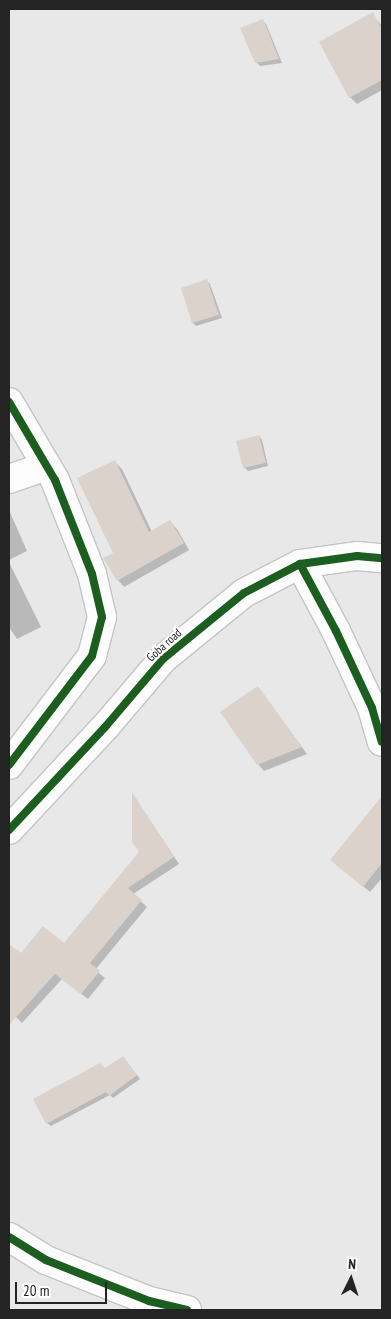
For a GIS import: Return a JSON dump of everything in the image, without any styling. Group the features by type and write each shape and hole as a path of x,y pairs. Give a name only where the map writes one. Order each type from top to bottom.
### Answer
{"street":[{"path":"9,402 55,480 92,574 102,617 92,656 9,765"},
{"path":"9,479 47,466"},
{"name":"Goba road","path":"9,830 106,726 163,659 244,593 300,564 357,556 382,558"},
{"path":"300,564 336,631 372,708 382,742"},
{"path":"9,1237 46,1260 150,1301 187,1310"}],"building":[{"path":"373,12 382,30 382,80 349,98 319,42"},
{"path":"263,19 279,59 255,63 240,28"},
{"path":"207,279 219,315 192,323 181,288"},
{"path":"259,435 266,463 243,468 236,441"},
{"path":"115,460 149,532 170,520 184,543 117,581 103,558 113,553 77,478"},
{"path":"258,686 302,747 257,765 220,712"},
{"path":"132,792 174,857 128,888 142,900 90,963 100,971 81,994 55,974 9,1025 9,944 21,953 43,926 64,943 139,852 132,842"},
{"path":"382,796 382,863 363,887 330,860"},
{"path":"123,1056 137,1075 109,1096 106,1092 46,1124 33,1099 100,1063 105,1068"}],"cycle path":[{"path":"9,402 55,480 92,574 102,617 92,656 9,765"},
{"path":"9,830 106,726 163,659 244,593 300,564 357,556 382,558"},
{"path":"300,564 336,631 372,708 382,742"},
{"path":"9,1237 46,1260 149,1301 187,1310"}]}
